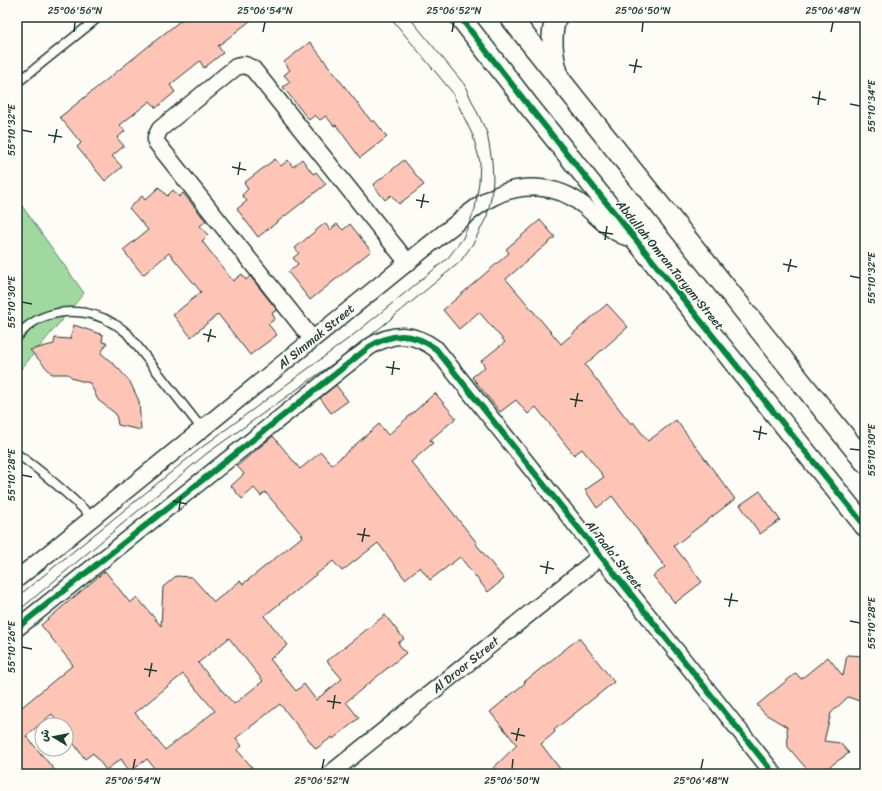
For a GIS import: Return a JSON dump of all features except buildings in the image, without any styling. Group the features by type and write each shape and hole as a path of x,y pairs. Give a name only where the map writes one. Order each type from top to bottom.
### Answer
{"street":[{"name":"Abdullah Omran Taryam Street","path":"460,17 528,105 865,526"},
{"path":"510,17 865,462"},
{"path":"556,17 552,40 554,61 560,81"},
{"path":"312,339 156,142 156,137 160,129 236,67 245,64 253,69 408,262"},
{"name":"Al Simmak Street","path":"17,579 312,339 475,209 491,198 508,191 531,187 553,189 574,197 610,229 621,236 635,239"},
{"name":"Al Taala' Street","path":"17,628 369,348 379,341 390,337 415,337 436,349 774,774"},
{"name":"Al Droor Street","path":"330,774 601,556"}],"lane":[{"path":"17,83 99,17"},
{"path":"17,337 29,325 42,318 57,313 87,313 108,320 127,333 202,429"},
{"path":"17,454 37,467 93,518"}],"green space":[{"path":"17,199 84,293 17,374"}],"tram line":[{"path":"17,597 201,448 352,336 448,258 463,238 475,209 479,182 480,162 473,136 452,92 390,17"},
{"path":"17,612 206,454 358,346 460,262 474,242 487,216 491,198 493,180 492,161 487,133 464,84 409,17"}],"cycle path":[{"path":"460,17 528,105 865,526"},
{"path":"17,628 369,347 386,339 403,336 411,337 428,343 436,349 774,774"}]}
